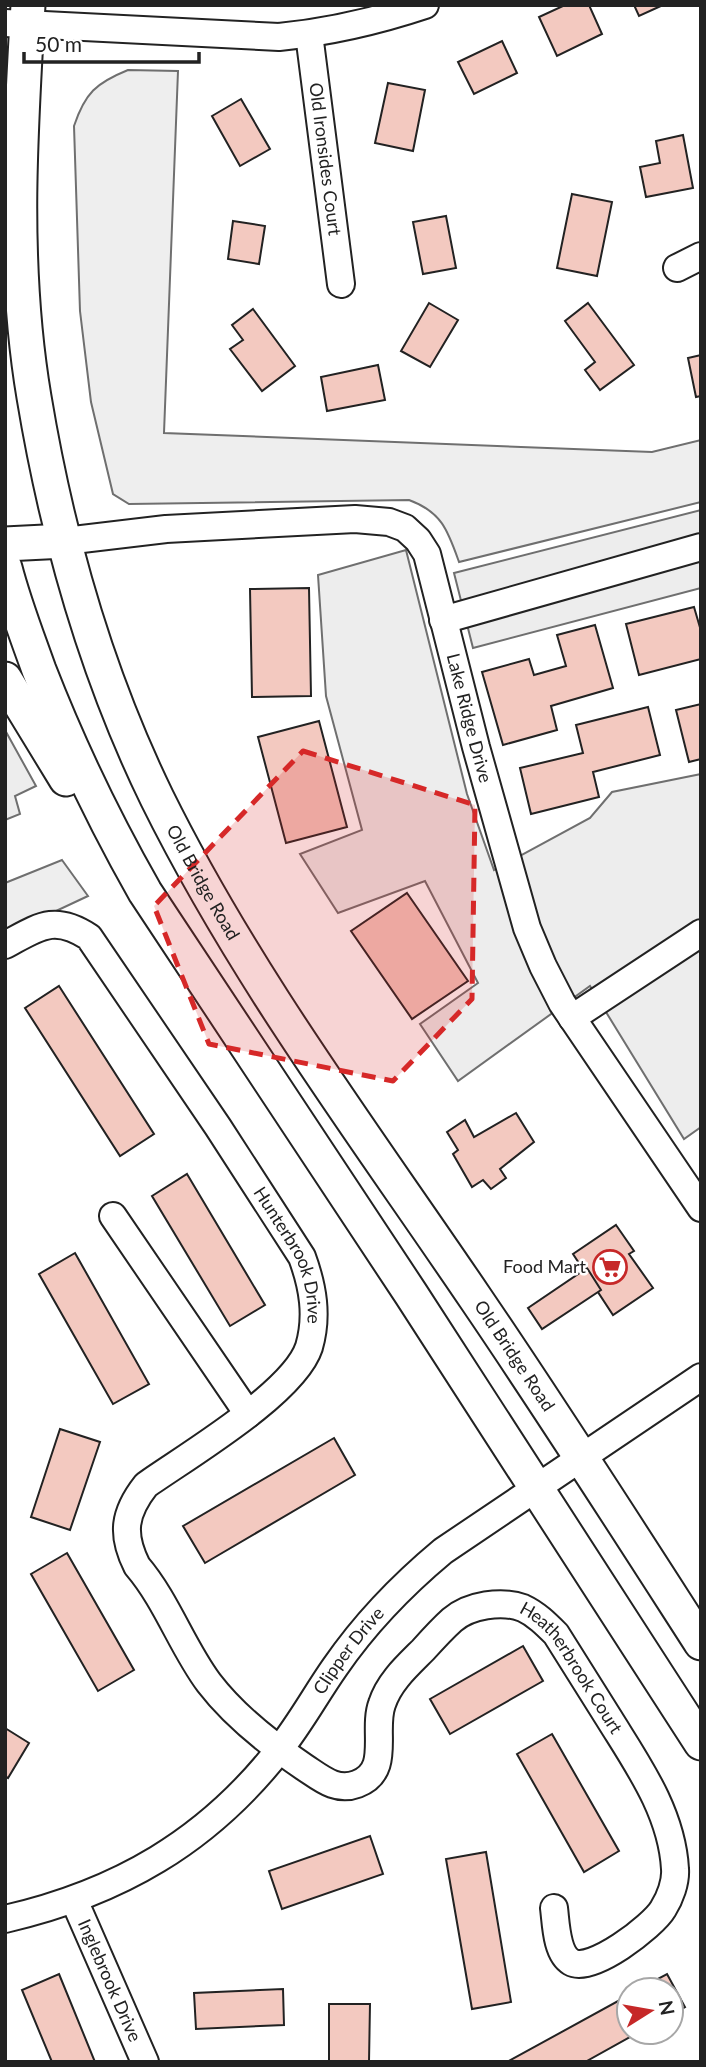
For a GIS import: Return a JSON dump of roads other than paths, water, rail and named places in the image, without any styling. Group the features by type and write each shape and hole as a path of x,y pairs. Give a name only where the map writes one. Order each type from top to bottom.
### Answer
{"main road":[{"name":"Old Bridge Road","path":"20,18 19,244 25,327 34,394 65,541 90,629 120,713 156,795 202,884 279,1013 354,1118 582,1458 701,1643"},
{"path":"5,544 65,541"},
{"path":"5,568 24,629 75,759 145,892 701,1742"},
{"path":"5,679 65,778 118,844"}],"street":[{"path":"20,18 279,37 369,23 425,5"},
{"name":"Old Ironsides Court","path":"309,34 341,284"},
{"path":"677,268 701,256"},
{"name":"Lake Ridge Drive","path":"65,541 166,529 355,519 389,522 405,528 418,540 427,555 476,747 527,928 543,966 572,1018 701,1208"},
{"path":"443,620 701,547"},
{"name":"Hunterbrook Drive","path":"5,945 40,926 57,923 73,926 89,937 218,1127 302,1257 311,1281 314,1301 313,1327 305,1356 285,1382 248,1414 146,1485 134,1500 126,1531 129,1550 209,1683 241,1718 279,1750"},
{"path":"572,1018 701,933"},
{"path":"113,1216 248,1414"},
{"name":"Clipper Drive","path":"5,1919 74,1900 128,1877 183,1845 225,1809 279,1750 371,1618 405,1582 443,1551 701,1377"},
{"name":"Heatherbrook Court","path":"279,1750 328,1783 342,1787 366,1779 376,1768 381,1755 378,1726 381,1706 390,1686 401,1672 454,1618 473,1609 494,1605 523,1608 541,1619 555,1634 643,1772 660,1809 672,1848 675,1872 671,1892 663,1910 652,1923 600,1959 587,1964 569,1961 562,1951 554,1908"},
{"name":"Inglebrook Drive","path":"74,1900 145,2062"}],"place":[{"name":"Food Mart","path":"610,1267"}]}
